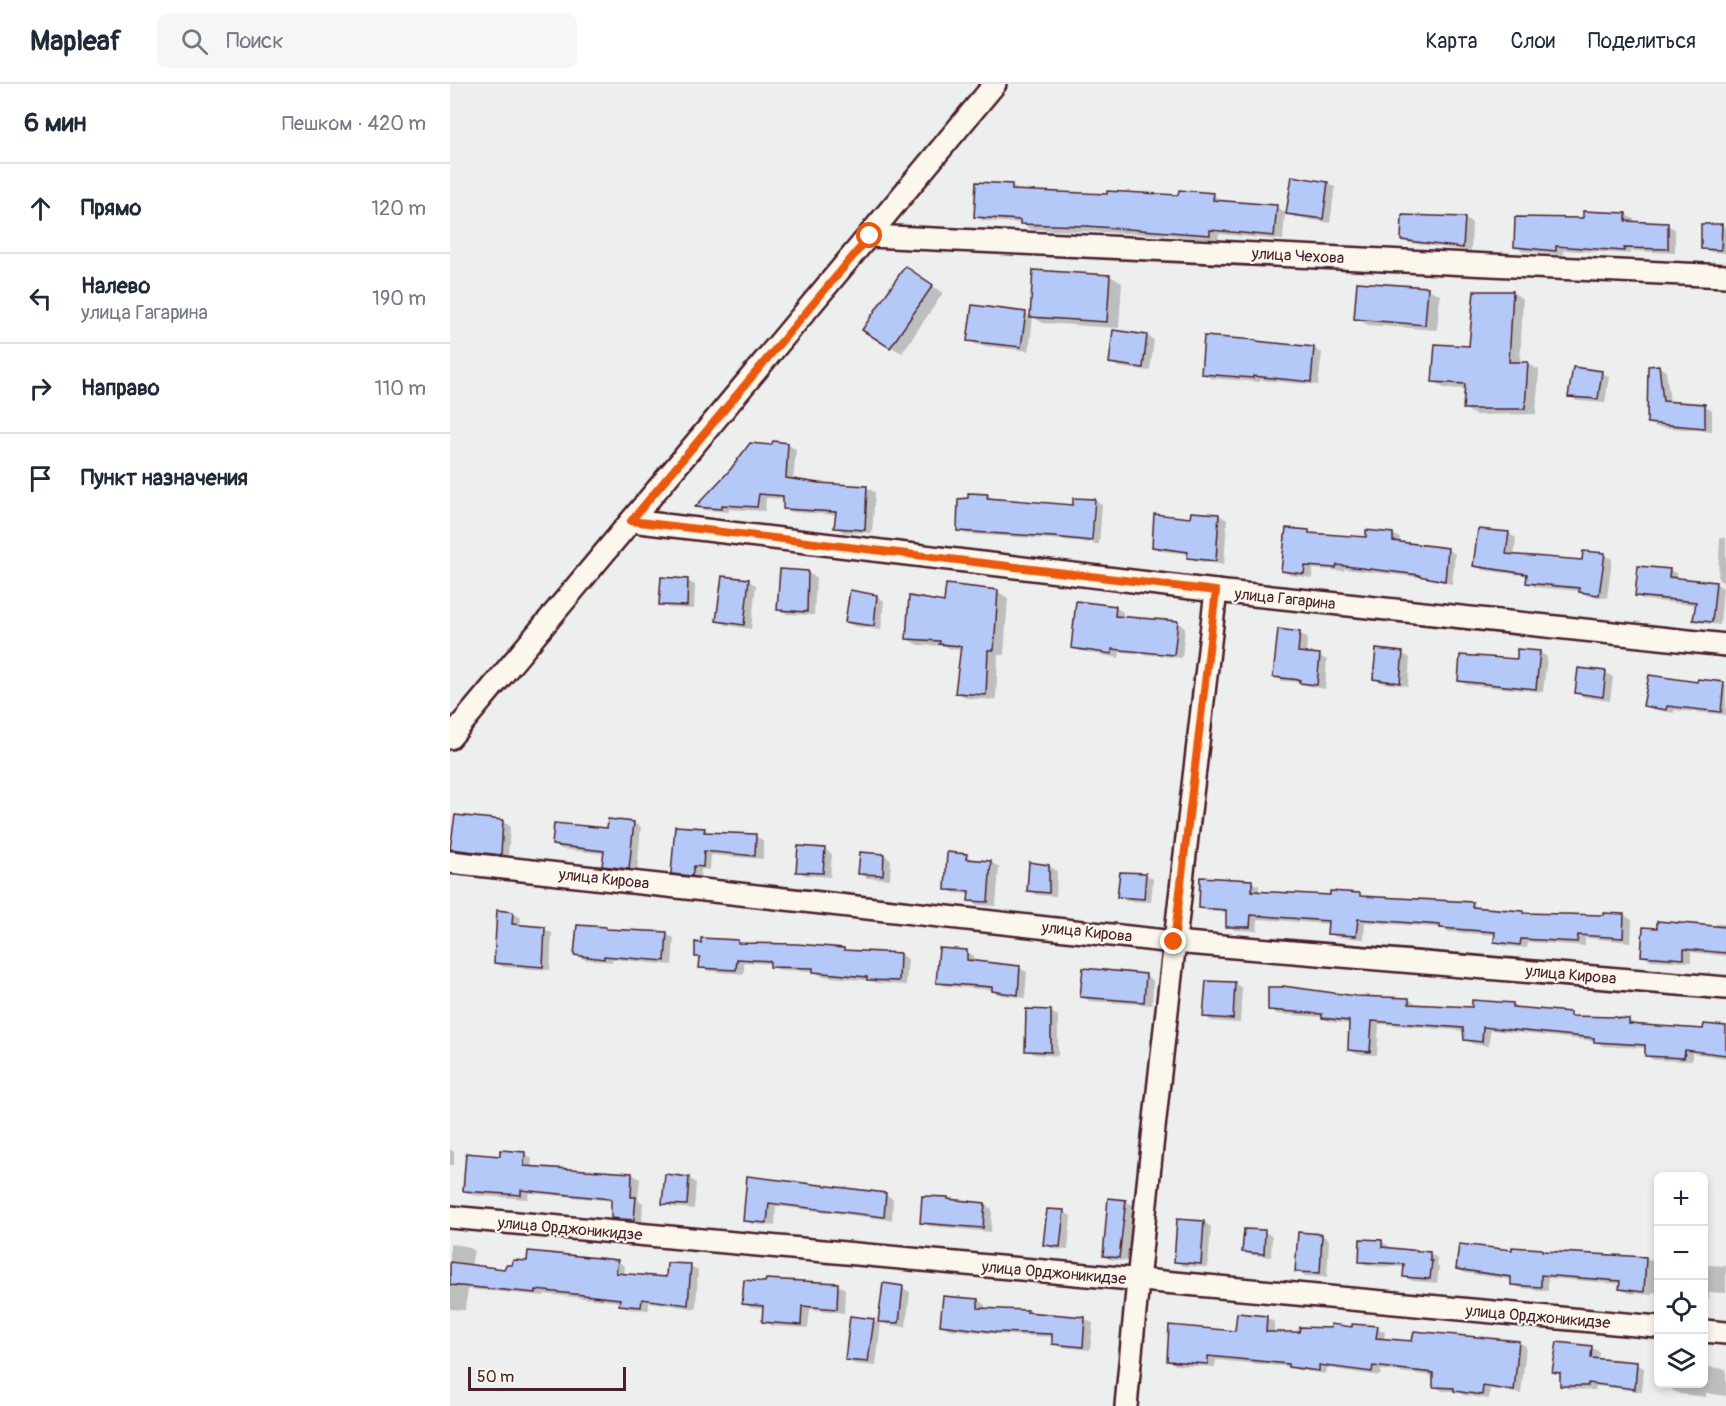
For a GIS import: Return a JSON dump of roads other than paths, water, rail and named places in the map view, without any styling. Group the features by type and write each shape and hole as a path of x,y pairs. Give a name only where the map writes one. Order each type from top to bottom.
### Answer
{"street":[{"path":"450,738 995,84"},
{"name":"улица Чехова","path":"870,236 1726,276"},
{"name":"улица Гагарина","path":"631,521 1216,591 1726,645"},
{"path":"1126,1406 1174,942 1216,591"},
{"name":"улица Кирова","path":"450,862 1174,942 1726,988"},
{"name":"улица Орджоникидзе","path":"450,1218 1654,1327"},
{"path":"1708,1331 1726,1333"}]}
